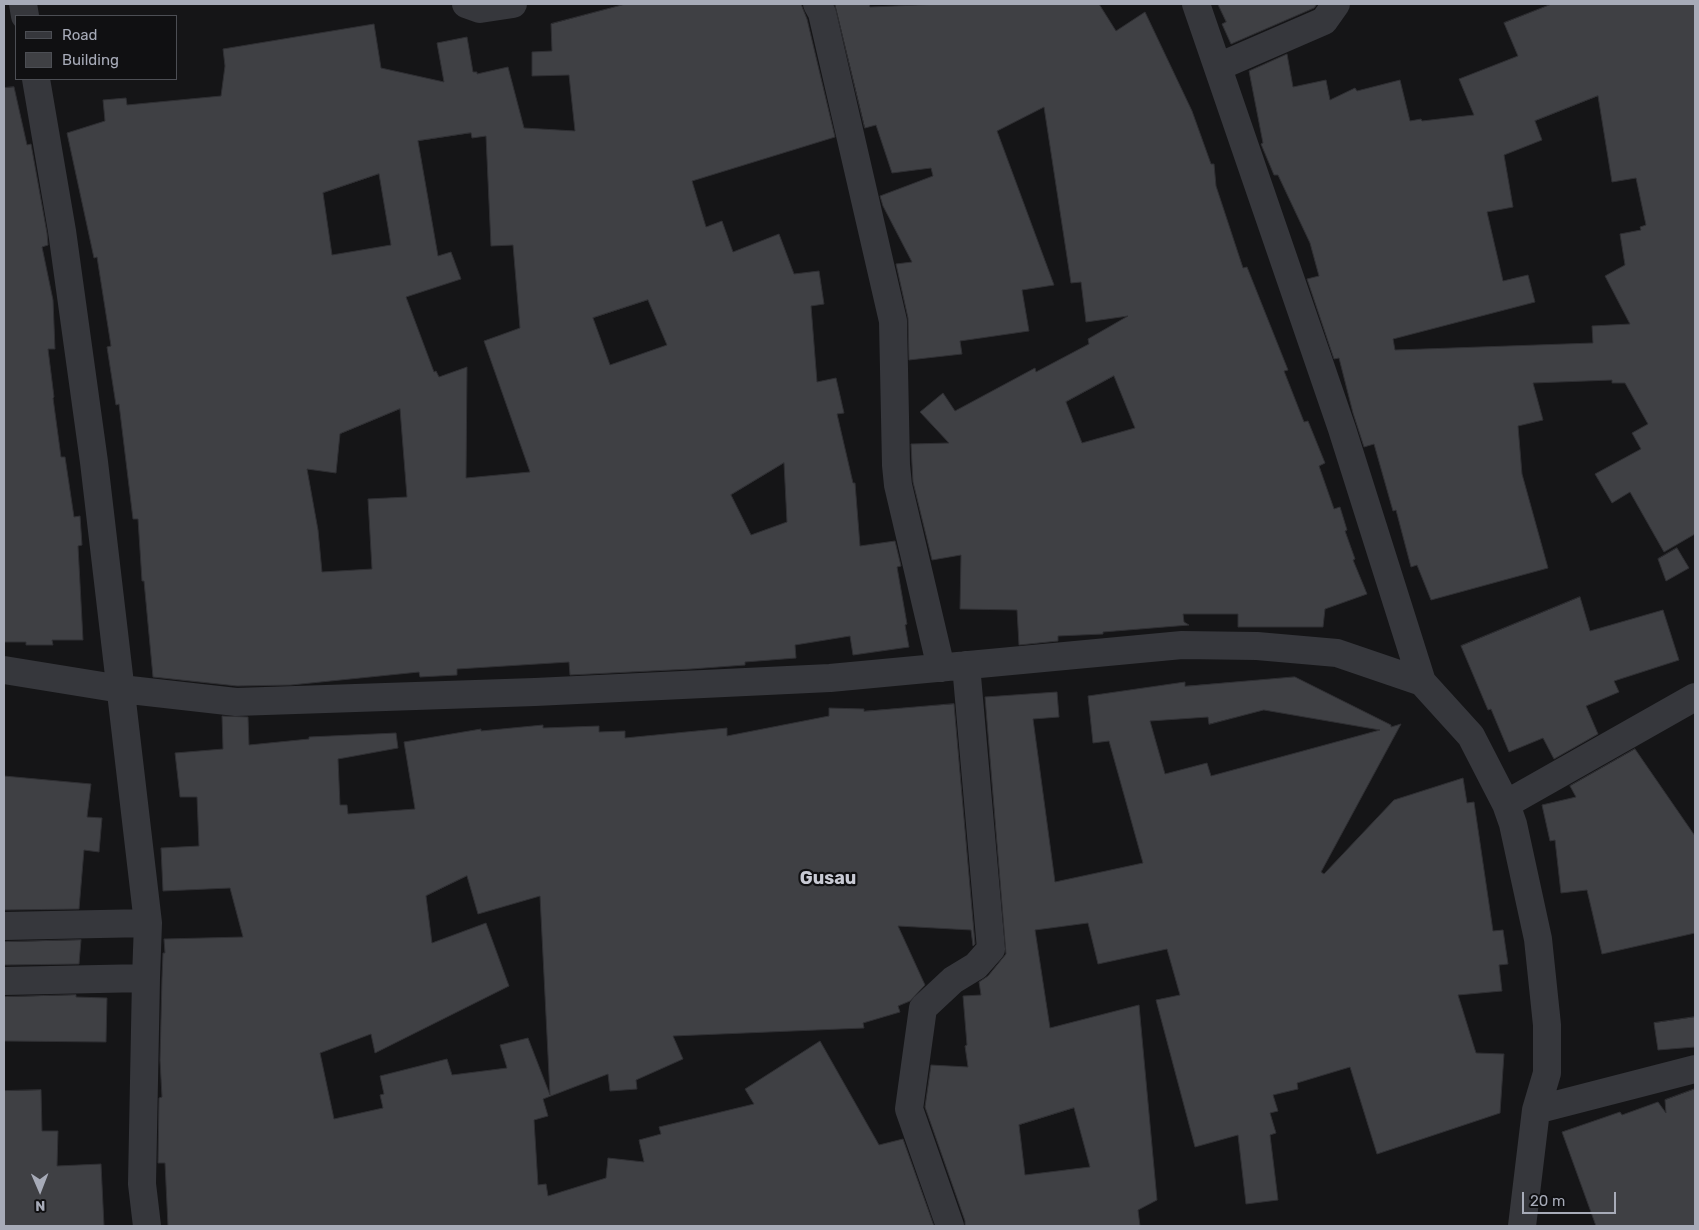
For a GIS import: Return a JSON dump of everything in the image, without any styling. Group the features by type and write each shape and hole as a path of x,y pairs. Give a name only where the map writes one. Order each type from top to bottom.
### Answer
{"street":[{"path":"466,4 480,9 513,4"},
{"path":"817,4 822,14 893,321 898,485 954,667 991,949 976,966 953,980 923,1008 909,1109 950,1226"},
{"path":"1196,4 1342,429 1422,682 1471,736 1506,804 1513,824 1538,938 1547,1025 1547,1073 1536,1110 1522,1226"},
{"path":"1218,67 1324,21 1336,4"},
{"path":"36,80 64,241 94,462 148,922 142,1184 147,1226"},
{"path":"4,670 122,689 236,702 535,692 791,680 954,667 1182,645 1257,646 1337,653 1422,682"},
{"path":"1506,804 1695,696"},
{"path":"4,926 148,922"},
{"path":"4,981 146,978"},
{"path":"1536,1110 1695,1069"}],"building":[{"path":"626,4 801,4 807,19 835,137 692,181 706,227 722,221 733,252 779,234 794,274 819,271 824,304 811,306 817,382 836,378 844,413 837,414 853,483 855,483 860,546 895,541 901,566 897,567 909,647 853,655 850,636 795,645 796,658 745,662 745,665 570,675 569,662 457,669 457,675 420,677 419,672 291,685 237,686 153,677 144,581 142,581 138,519 133,519 119,404 116,405 107,347 111,346 97,257 94,258 67,133 105,121 103,100 126,98 127,105 221,96 225,66 223,49 374,24 381,68 444,82 437,43 467,37 473,72 477,72 477,74 508,67 524,128 575,131 569,75 532,76 532,52 552,51 551,24","holes":["471,133 472,138 486,136 491,246 513,245 520,328 484,341 530,472 466,478 467,367 439,377 436,371 434,372 406,297 461,279 451,252 438,256 418,141","379,174 391,245 332,255 323,193","648,300 667,345 610,365 593,318","400,409 407,497 368,499 372,569 322,572 318,530 307,469 336,473 340,434","784,463 787,522 751,535 731,495"]},
{"path":"835,4 869,4 870,7 941,4 1099,4 1116,31 1145,12 1192,111 1211,164 1214,164 1216,186 1243,268 1247,267 1288,370 1284,371 1304,422 1308,421 1325,463 1319,466 1334,509 1340,507 1347,530 1345,531 1355,559 1353,560 1367,594 1325,609 1323,627 1238,627 1238,614 1183,614 1184,622 1189,625 1103,632 1103,634 1058,636 1058,641 1019,645 1017,610 960,609 961,555 932,560 913,482 911,444 949,443 920,412 943,393 955,411 1035,368 1036,372 1089,344 1088,339 1128,316 1086,322 1081,282 1071,283 1044,107 997,131 1054,285 1022,290 1029,331 960,341 962,354 909,360 908,318 896,264 912,262 883,206 880,196 933,176 931,168 892,173 876,125 865,128","holes":["1114,376 1135,428 1082,443 1066,402"]},
{"path":"1218,4 1317,4 1314,8 1231,44 1222,24 1226,22"},
{"path":"1552,4 1695,4 1695,534 1664,552 1630,492 1612,503 1595,474 1641,449 1632,433 1648,424 1625,383 1612,383 1612,380 1533,383 1543,420 1518,426 1522,474 1548,568 1431,600 1417,565 1411,567 1396,510 1393,511 1374,444 1364,447 1339,358 1334,359 1307,279 1319,276 1310,243 1278,175 1274,175 1261,144 1263,143 1249,71 1287,54 1293,87 1326,80 1330,100 1355,88 1357,91 1400,80 1410,121 1474,115 1459,79 1518,56 1504,23","holes":["1598,96 1612,182 1636,178 1646,225 1640,227 1641,230 1620,234 1625,265 1605,276 1630,324 1592,326 1593,343 1395,350 1393,339 1535,302 1528,275 1503,281 1487,212 1513,207 1504,155 1542,140 1535,121"]},
{"path":"14,87 27,145 31,144 47,233 48,245 42,247 53,300 55,349 48,349 53,398 61,457 65,457 74,517 80,516 82,545 78,546 83,640 52,640 53,645 26,645 26,642 4,642 4,88"},
{"path":"1677,548 1689,568 1666,581 1658,559"},
{"path":"1580,597 1590,631 1663,610 1679,660 1614,681 1619,692 1586,706 1598,734 1554,759 1543,738 1509,752 1491,709 1488,710 1461,646"},
{"path":"1295,677 1391,725 1391,727 1401,724 1321,872 1324,874 1394,800 1463,778 1467,803 1474,802 1493,931 1503,930 1508,964 1499,965 1502,991 1458,995 1476,1053 1504,1054 1500,1113 1377,1154 1350,1067 1297,1083 1298,1089 1273,1095 1278,1111 1270,1113 1276,1133 1270,1135 1278,1200 1246,1204 1238,1135 1195,1147 1156,1000 1180,995 1167,949 1098,964 1088,923 1035,930 1050,1028 1139,1005 1157,1200 1138,1210 1140,1226 965,1226 965,1221 925,1107 931,1065 968,1067 965,1046 967,1045 963,996 981,995 979,982 988,976 1006,954 985,697 1057,692 1059,717 1033,719 1055,882 1143,863 1109,741 1093,743 1088,696 1185,682 1185,686","holes":["1264,710 1380,730 1211,776 1207,763 1165,774 1150,721 1208,717 1209,724","1074,1108 1090,1167 1025,1175 1019,1125"]},
{"path":"954,704 975,944 973,946 971,930 898,926 925,985 910,1001 898,1006 900,1012 863,1023 864,1028 673,1036 683,1059 636,1080 637,1089 610,1091 608,1074 543,1099 548,1116 534,1120 538,1185 546,1184 548,1196 606,1178 608,1158 644,1162 639,1140 661,1134 659,1127 754,1104 745,1089 820,1041 879,1145 903,1139 934,1226 168,1226 165,1163 158,1163 159,1098 162,1097 160,1060 164,939 243,937 230,888 163,891 161,848 199,846 197,797 180,797 175,753 223,749 222,716 248,717 249,745 309,739 309,737 396,733 398,748 338,759 340,805 347,805 348,814 415,809 404,742 481,729 481,731 543,725 543,728 599,726 599,732 625,731 625,738 727,728 727,736 829,716 829,708 864,709 864,711","holes":["467,876 478,914 540,896 550,1095 528,1038 500,1045 507,1068 452,1075 447,1059 380,1076 384,1094 380,1095 383,1108 334,1119 320,1053 371,1034 375,1053 509,986 486,923 432,943 426,896"]},
{"path":"1635,749 1695,836 1695,933 1602,954 1587,890 1561,893 1555,840 1550,841 1542,805 1576,797 1570,786"},
{"path":"4,776 91,784 87,817 102,818 99,852 84,850 79,909 4,910"},
{"path":"81,940 79,964 4,965 4,942"},
{"path":"76,995 76,997 107,998 106,1042 4,1041 4,997"},
{"path":"1695,1017 1695,1047 1658,1050 1654,1023"},
{"path":"1695,1089 1695,1226 1596,1226 1562,1132 1620,1112 1622,1115 1658,1102 1666,1113 1665,1100"},
{"path":"41,1090 42,1131 58,1131 57,1166 101,1164 104,1226 4,1226 4,1091"}],"district":[{"name":"Gusau","path":"828,879"}]}
